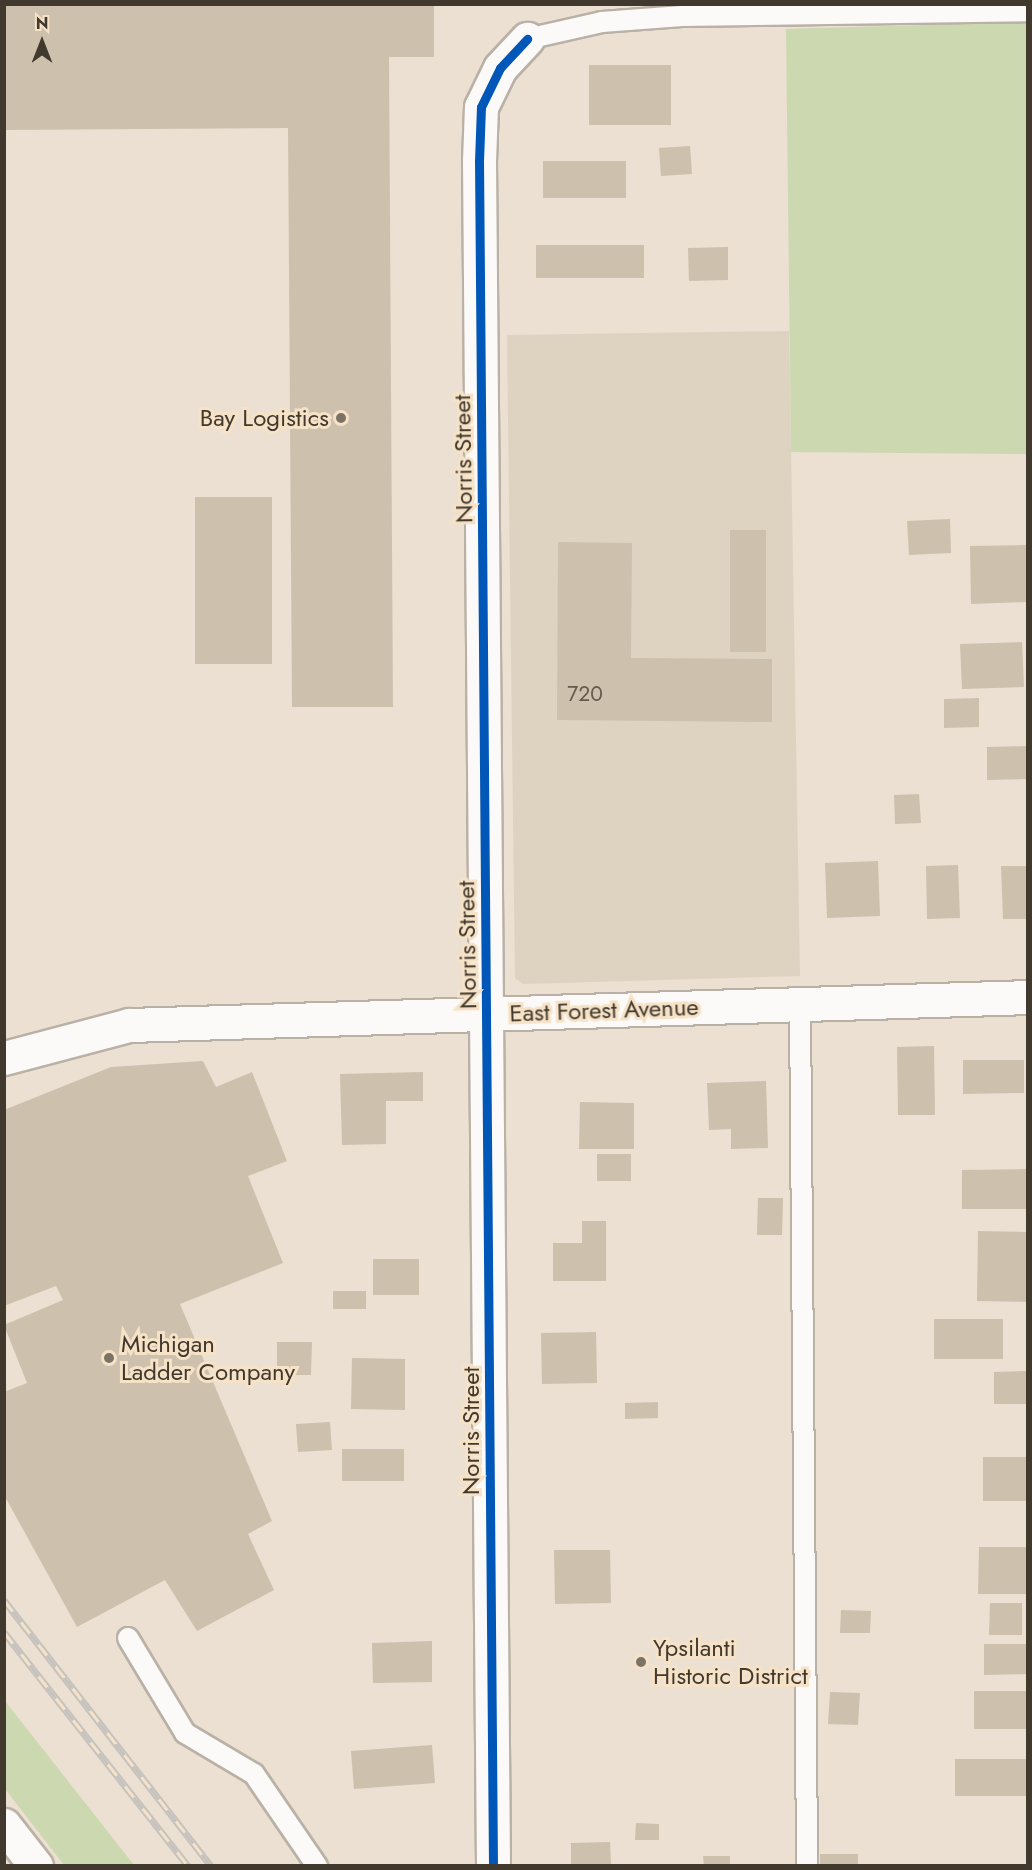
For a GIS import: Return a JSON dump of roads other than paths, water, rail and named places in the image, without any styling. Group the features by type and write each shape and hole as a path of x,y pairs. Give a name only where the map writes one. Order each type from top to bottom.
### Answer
{"street":[{"name":"Norris Street","path":"493,1866 488,1014 479,161 482,107 500,68 527,39"},
{"name":"East Forest Avenue","path":"4,1058 129,1025 1028,997"},
{"path":"4,1824 36,1866"}],"lane":[{"name":"Norris Street","path":"527,39 602,22 682,16 1028,11"},
{"path":"800,1004 807,1866"},
{"path":"128,1638 185,1733 254,1774 317,1866"}],"railway":[{"path":"4,1600 211,1866"},
{"path":"4,1632 188,1866"}],"place":[{"name":"Bay Logistics","path":"341,418"},
{"name":"Michigan Ladder Company","path":"109,1358"},
{"name":"Ypsilanti Historic District","path":"641,1662"}]}
